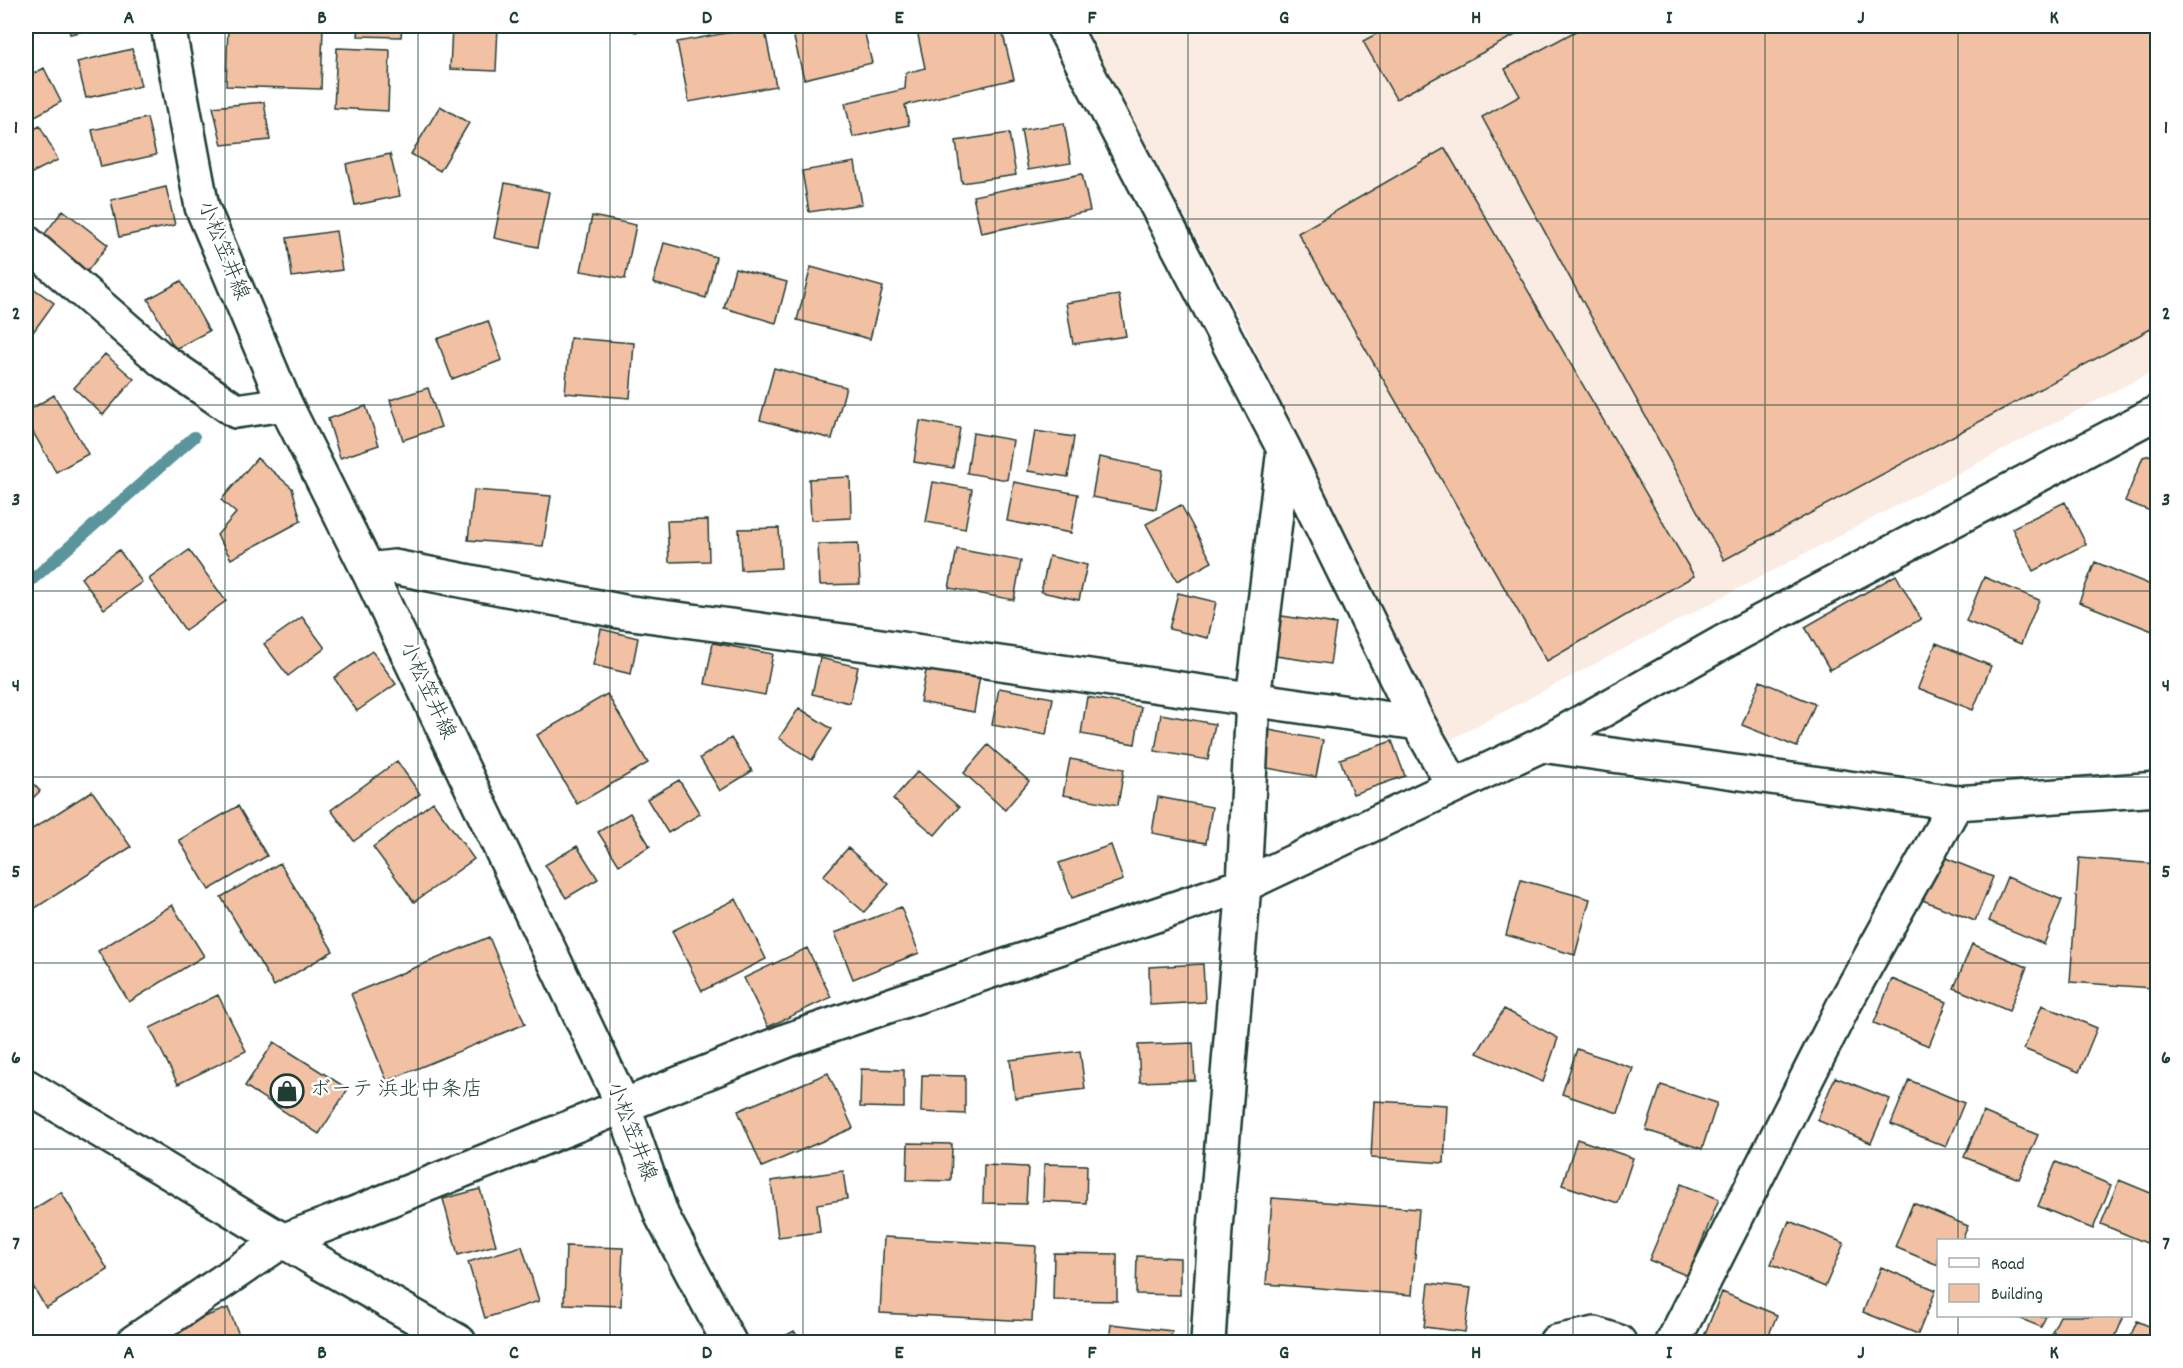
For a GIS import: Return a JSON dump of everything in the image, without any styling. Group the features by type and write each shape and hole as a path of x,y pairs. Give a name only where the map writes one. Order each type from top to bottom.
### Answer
{"street":[{"name":"小松笠井線","path":"168,26 201,207 285,404 368,570 623,1105 662,1216 729,1342"},
{"path":"1063,26 1284,449 1418,723 1454,786"},
{"path":"26,242 162,360 236,411 285,404"},
{"path":"134,1342 282,1240 341,1220 788,1040 1244,885 1541,745 1741,632 2157,412"},
{"path":"1208,1342 1216,1217 1244,885 1253,699 1284,449"},
{"path":"368,570 394,567 624,612 874,645 1418,723"},
{"path":"1541,745 1956,803 2157,789"},
{"path":"1673,1342 1845,1003 1956,803"},
{"path":"26,1086 442,1338"},
{"path":"1556,1342 1596,1334 1619,1342"}],"shaded area":[{"path":"1083,26 2157,26 2157,369 1448,741 1244,327"}],"building":[{"path":"68,26 106,26 70,34"},
{"path":"228,26 323,27 321,89 226,86"},
{"path":"359,26 402,26 401,37 358,36"},
{"path":"452,26 498,26 496,71 450,69"},
{"path":"633,26 669,26 635,32"},
{"path":"764,26 776,86 689,102 677,42"},
{"path":"830,26 863,26 872,63 804,79 793,34"},
{"path":"916,26 1001,26 1014,79 905,105 909,125 853,137 845,103 905,89 906,73 925,68"},
{"path":"1391,26 1532,26 1396,99 1363,41"},
{"path":"1585,26 2158,26 2158,325 1724,560 1482,117 1520,96 1505,69"},
{"path":"337,48 390,50 388,111 334,108"},
{"path":"132,49 141,86 86,98 77,62"},
{"path":"44,68 61,102 26,121 26,78"},
{"path":"264,102 270,140 222,145 213,107"},
{"path":"440,106 469,123 440,171 411,154"},
{"path":"147,118 156,155 101,167 92,130"},
{"path":"1064,123 1071,163 1028,170 1021,130"},
{"path":"40,126 58,160 26,176 26,133"},
{"path":"1009,133 1016,175 962,183 956,141"},
{"path":"1445,148 1694,576 1547,661 1298,233"},
{"path":"390,154 400,196 355,205 346,164"},
{"path":"855,162 862,204 809,212 802,171"},
{"path":"1082,174 1090,211 981,233 973,196"},
{"path":"505,183 549,192 538,247 494,238"},
{"path":"166,187 175,225 119,237 111,200"},
{"path":"63,210 108,245 85,274 40,240"},
{"path":"592,216 636,225 625,279 581,271"},
{"path":"336,231 342,270 292,277 287,238"},
{"path":"664,243 716,257 706,298 653,283"},
{"path":"811,267 883,287 870,339 797,320"},
{"path":"735,268 787,282 776,323 724,308"},
{"path":"181,281 209,331 175,349 148,299"},
{"path":"26,283 54,303 26,342"},
{"path":"1119,295 1126,336 1073,344 1066,303"},
{"path":"488,321 502,360 452,379 437,339"},
{"path":"570,338 634,343 630,398 565,393"},
{"path":"105,354 134,379 103,415 74,388"},
{"path":"774,368 846,387 832,439 760,420"},
{"path":"428,388 441,427 403,440 390,400"},
{"path":"54,395 88,454 56,472 26,420 26,412"},
{"path":"366,406 379,445 340,458 328,419"},
{"path":"920,421 960,428 953,468 914,462"},
{"path":"1035,431 1074,437 1068,477 1028,471"},
{"path":"973,433 1013,440 1007,480 967,473"},
{"path":"2158,453 2158,514 2125,501 2143,457"},
{"path":"1099,457 1163,470 1156,509 1092,497"},
{"path":"257,458 292,488 301,521 231,559 217,535 236,513 221,500"},
{"path":"850,477 851,518 811,520 809,479"},
{"path":"933,482 972,489 965,529 926,522"},
{"path":"1014,482 1078,494 1071,533 1007,521"},
{"path":"474,490 551,496 543,546 468,540"},
{"path":"2065,502 2086,544 2033,571 2012,528"},
{"path":"1181,505 1212,562 1177,581 1146,524"},
{"path":"708,520 709,561 669,562 667,521"},
{"path":"779,528 781,568 741,570 739,529"},
{"path":"858,543 860,584 820,585 818,544"},
{"path":"957,549 1021,561 1014,600 949,588"},
{"path":"119,550 142,582 104,609 81,578"},
{"path":"189,550 226,601 185,630 149,579"},
{"path":"1049,556 1087,565 1079,600 1041,592"},
{"path":"2095,562 2158,588 2158,626 2155,632 2079,602"},
{"path":"1896,575 1921,619 1830,670 1805,627"},
{"path":"1984,577 2039,600 2021,644 1966,621"},
{"path":"1178,593 1216,602 1208,638 1169,629"},
{"path":"1275,615 1336,624 1330,664 1269,655"},
{"path":"302,617 325,648 288,676 264,644"},
{"path":"601,629 638,638 631,674 593,665"},
{"path":"713,643 773,654 765,695 705,684"},
{"path":"1936,643 1991,666 1973,710 1918,688"},
{"path":"372,651 396,684 357,711 334,678"},
{"path":"820,658 858,667 850,703 812,694"},
{"path":"927,666 980,675 974,712 920,702"},
{"path":"1760,681 1815,704 1797,747 1742,725"},
{"path":"999,688 1053,698 1046,735 992,725"},
{"path":"607,694 648,763 577,804 537,735"},
{"path":"1087,697 1141,707 1135,744 1081,734"},
{"path":"799,708 832,729 812,760 779,738"},
{"path":"1161,714 1215,724 1208,760 1155,751"},
{"path":"1269,730 1323,740 1316,777 1262,767"},
{"path":"731,738 752,771 720,791 700,758"},
{"path":"1392,741 1405,776 1353,794 1340,759"},
{"path":"988,745 1029,781 1005,810 964,773"},
{"path":"1070,759 1124,769 1118,805 1063,795"},
{"path":"397,761 420,794 354,841 331,810"},
{"path":"918,771 959,807 935,835 893,799"},
{"path":"26,776 40,791 26,805"},
{"path":"679,780 700,814 668,833 647,799"},
{"path":"92,791 131,847 26,914 26,833"},
{"path":"1158,797 1212,807 1206,843 1152,833"},
{"path":"433,802 474,859 414,902 373,847"},
{"path":"238,806 267,856 209,890 179,840"},
{"path":"630,813 650,846 619,865 598,832"},
{"path":"1111,845 1123,880 1072,898 1059,863"},
{"path":"577,846 598,879 566,898 545,865"},
{"path":"848,848 889,884 864,912 823,876"},
{"path":"1938,855 1993,877 1975,921 1920,899"},
{"path":"2079,858 2158,864 2158,910 2152,988 2070,982"},
{"path":"280,863 333,951 274,986 221,897"},
{"path":"2007,877 2062,900 2044,944 1989,921"},
{"path":"1521,880 1590,899 1575,955 1506,935"},
{"path":"736,899 766,959 702,991 672,931"},
{"path":"172,905 204,956 129,1002 98,951"},
{"path":"901,907 919,953 853,979 835,933"},
{"path":"489,937 525,1024 387,1081 351,994"},
{"path":"1972,944 2027,967 2009,1011 1954,988"},
{"path":"807,948 831,997 768,1027 744,978"},
{"path":"1203,964 1205,1002 1150,1005 1149,967"},
{"path":"1892,979 1947,1002 1929,1046 1874,1023"},
{"path":"218,995 246,1051 178,1084 150,1028"},
{"path":"2042,1005 2097,1028 2079,1072 2024,1049"},
{"path":"1504,1009 1558,1038 1543,1082 1477,1053"},
{"path":"274,1042 348,1089 319,1134 245,1086"},
{"path":"1193,1043 1195,1080 1140,1082 1138,1045"},
{"path":"1577,1049 1633,1068 1618,1113 1562,1094"},
{"path":"1080,1051 1085,1089 1015,1098 1010,1060"},
{"path":"861,1069 904,1070 904,1108 860,1107"},
{"path":"828,1073 853,1128 762,1167 738,1111"},
{"path":"922,1075 965,1076 965,1114 921,1112"},
{"path":"1835,1077 1890,1099 1871,1143 1817,1120"},
{"path":"1909,1080 1964,1103 1946,1147 1891,1124"},
{"path":"1661,1085 1717,1103 1702,1149 1646,1130"},
{"path":"1374,1101 1447,1105 1444,1163 1371,1158"},
{"path":"1983,1112 2038,1135 2019,1179 1964,1157"},
{"path":"1577,1139 1633,1158 1618,1203 1562,1185"},
{"path":"908,1143 952,1144 951,1181 907,1180"},
{"path":"2056,1162 2111,1185 2093,1229 2038,1206"},
{"path":"1044,1164 1087,1165 1086,1203 1043,1201"},
{"path":"984,1165 1028,1167 1026,1204 983,1203"},
{"path":"843,1171 847,1199 817,1204 820,1232 778,1237 771,1181"},
{"path":"2119,1180 2158,1196 2156,1247 2101,1224"},
{"path":"1681,1184 1719,1199 1688,1276 1649,1260"},
{"path":"480,1189 496,1245 458,1255 443,1199"},
{"path":"61,1192 108,1270 46,1308 26,1275 26,1214"},
{"path":"1272,1198 1419,1209 1412,1295 1266,1284"},
{"path":"1913,1203 1968,1226 1962,1239 1937,1239 1937,1265 1895,1247"},
{"path":"1789,1221 1844,1243 1825,1287 1771,1264"},
{"path":"884,1237 1036,1246 1032,1321 880,1313"},
{"path":"522,1246 539,1301 485,1318 468,1262"},
{"path":"566,1246 623,1248 621,1306 564,1304"},
{"path":"1054,1253 1117,1254 1117,1301 1053,1300"},
{"path":"1137,1256 1180,1258 1180,1295 1136,1294"},
{"path":"1881,1267 1936,1290 1918,1334 1863,1312"},
{"path":"1429,1283 1471,1288 1465,1332 1424,1327"},
{"path":"1722,1292 1777,1315 1766,1342 1721,1342 1704,1336"},
{"path":"228,1308 242,1342 174,1342 169,1330"},
{"path":"2016,1317 2046,1317 2041,1327"},
{"path":"2060,1317 2124,1317 2113,1342 2077,1342 2052,1332"},
{"path":"2137,1321 2158,1330 2158,1342 2128,1342"},
{"path":"1111,1324 1172,1331 1170,1342 1109,1342"},
{"path":"794,1331 801,1342 774,1342"}],"waterway":[{"path":"26,585 194,437"}],"place":[{"name":"ボーテ 浜北中条店","path":"287,1091"}]}
